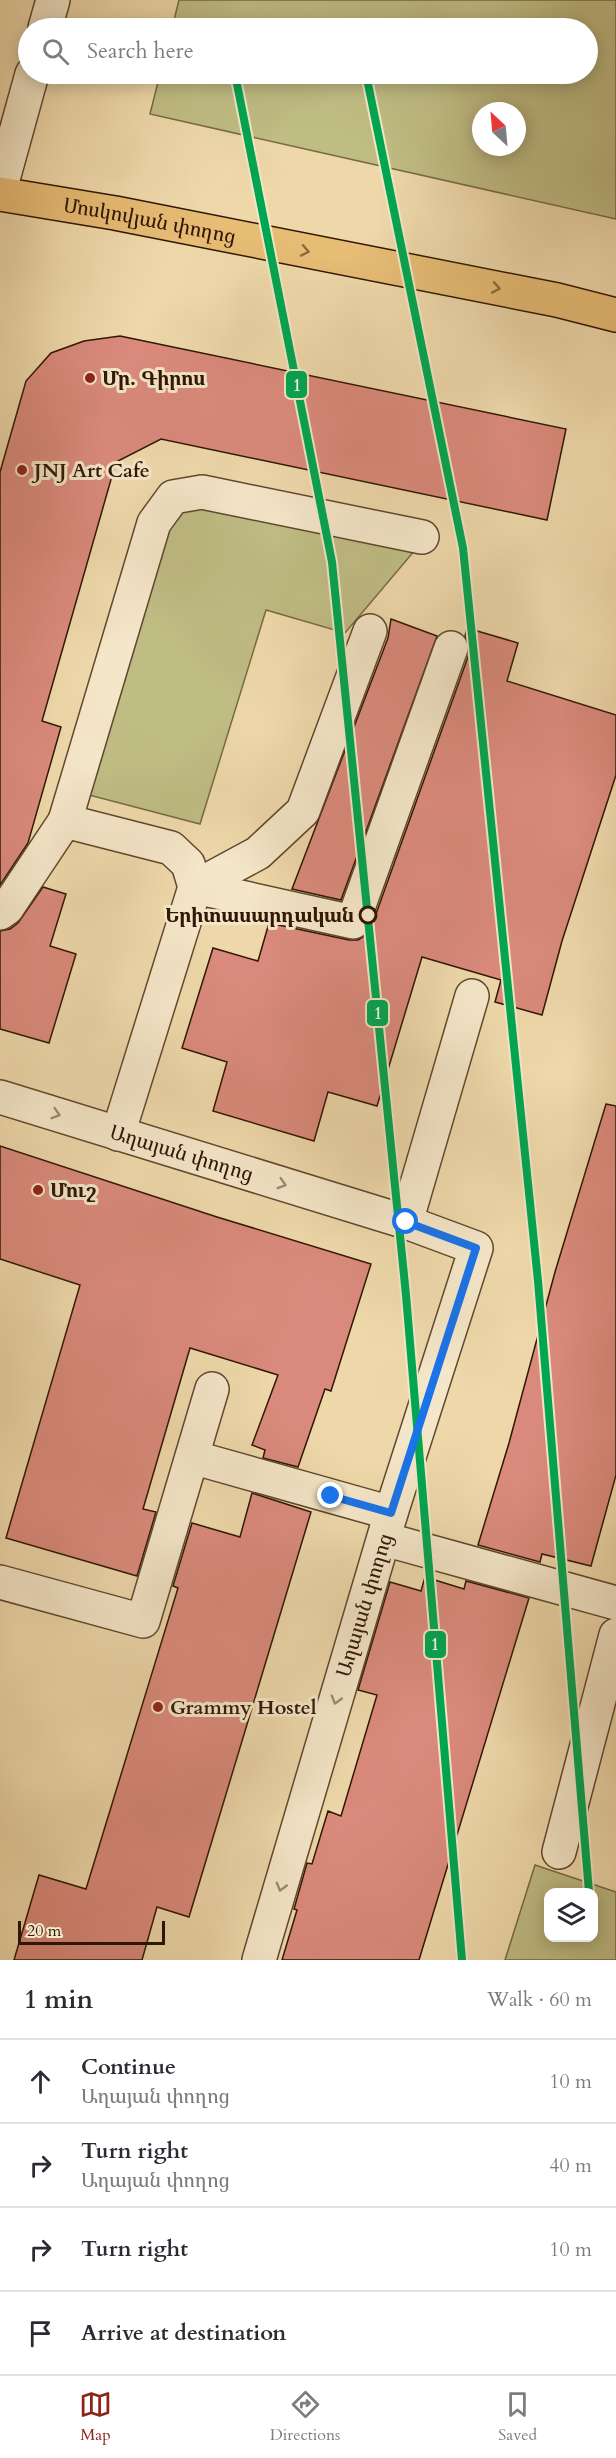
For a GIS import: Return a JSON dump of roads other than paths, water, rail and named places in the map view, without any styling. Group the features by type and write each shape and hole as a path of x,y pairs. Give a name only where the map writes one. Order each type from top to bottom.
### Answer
{"main road":[{"name":"Մոսկովյան փողոց","path":"0,192 546,298 616,315"}],"street":[{"path":"48,18 53,0"},
{"path":"0,192 29,84"},
{"path":"0,913 7,908 65,821 154,523 173,497 202,492 422,537"},
{"path":"195,887 258,853 303,811 370,631"},
{"path":"195,887 353,922 451,648"},
{"path":"65,821 171,848 188,864 195,887 118,1134"},
{"path":"406,1222 472,996"},
{"name":"Աղայան փողոց","path":"0,1097 406,1222 476,1248 387,1526 259,1960"},
{"path":"0,1582 142,1621 212,1389"},
{"path":"192,1457 616,1603"},
{"path":"558,1852 616,1635"}],"metro line":[{"name":"1","path":"237,84 332,562 406,1295 462,1960"},
{"name":"1","path":"368,84 463,548 538,1281 589,1888"}],"place":[{"name":"Մր. Գիրոս","path":"90,378"},
{"name":"JNJ Art Cafe","path":"22,470"},
{"name":"Երիտասարդական","path":"368,915"},
{"name":"Մուշ","path":"38,1190"},
{"name":"Grammy Hostel","path":"158,1707"}]}
